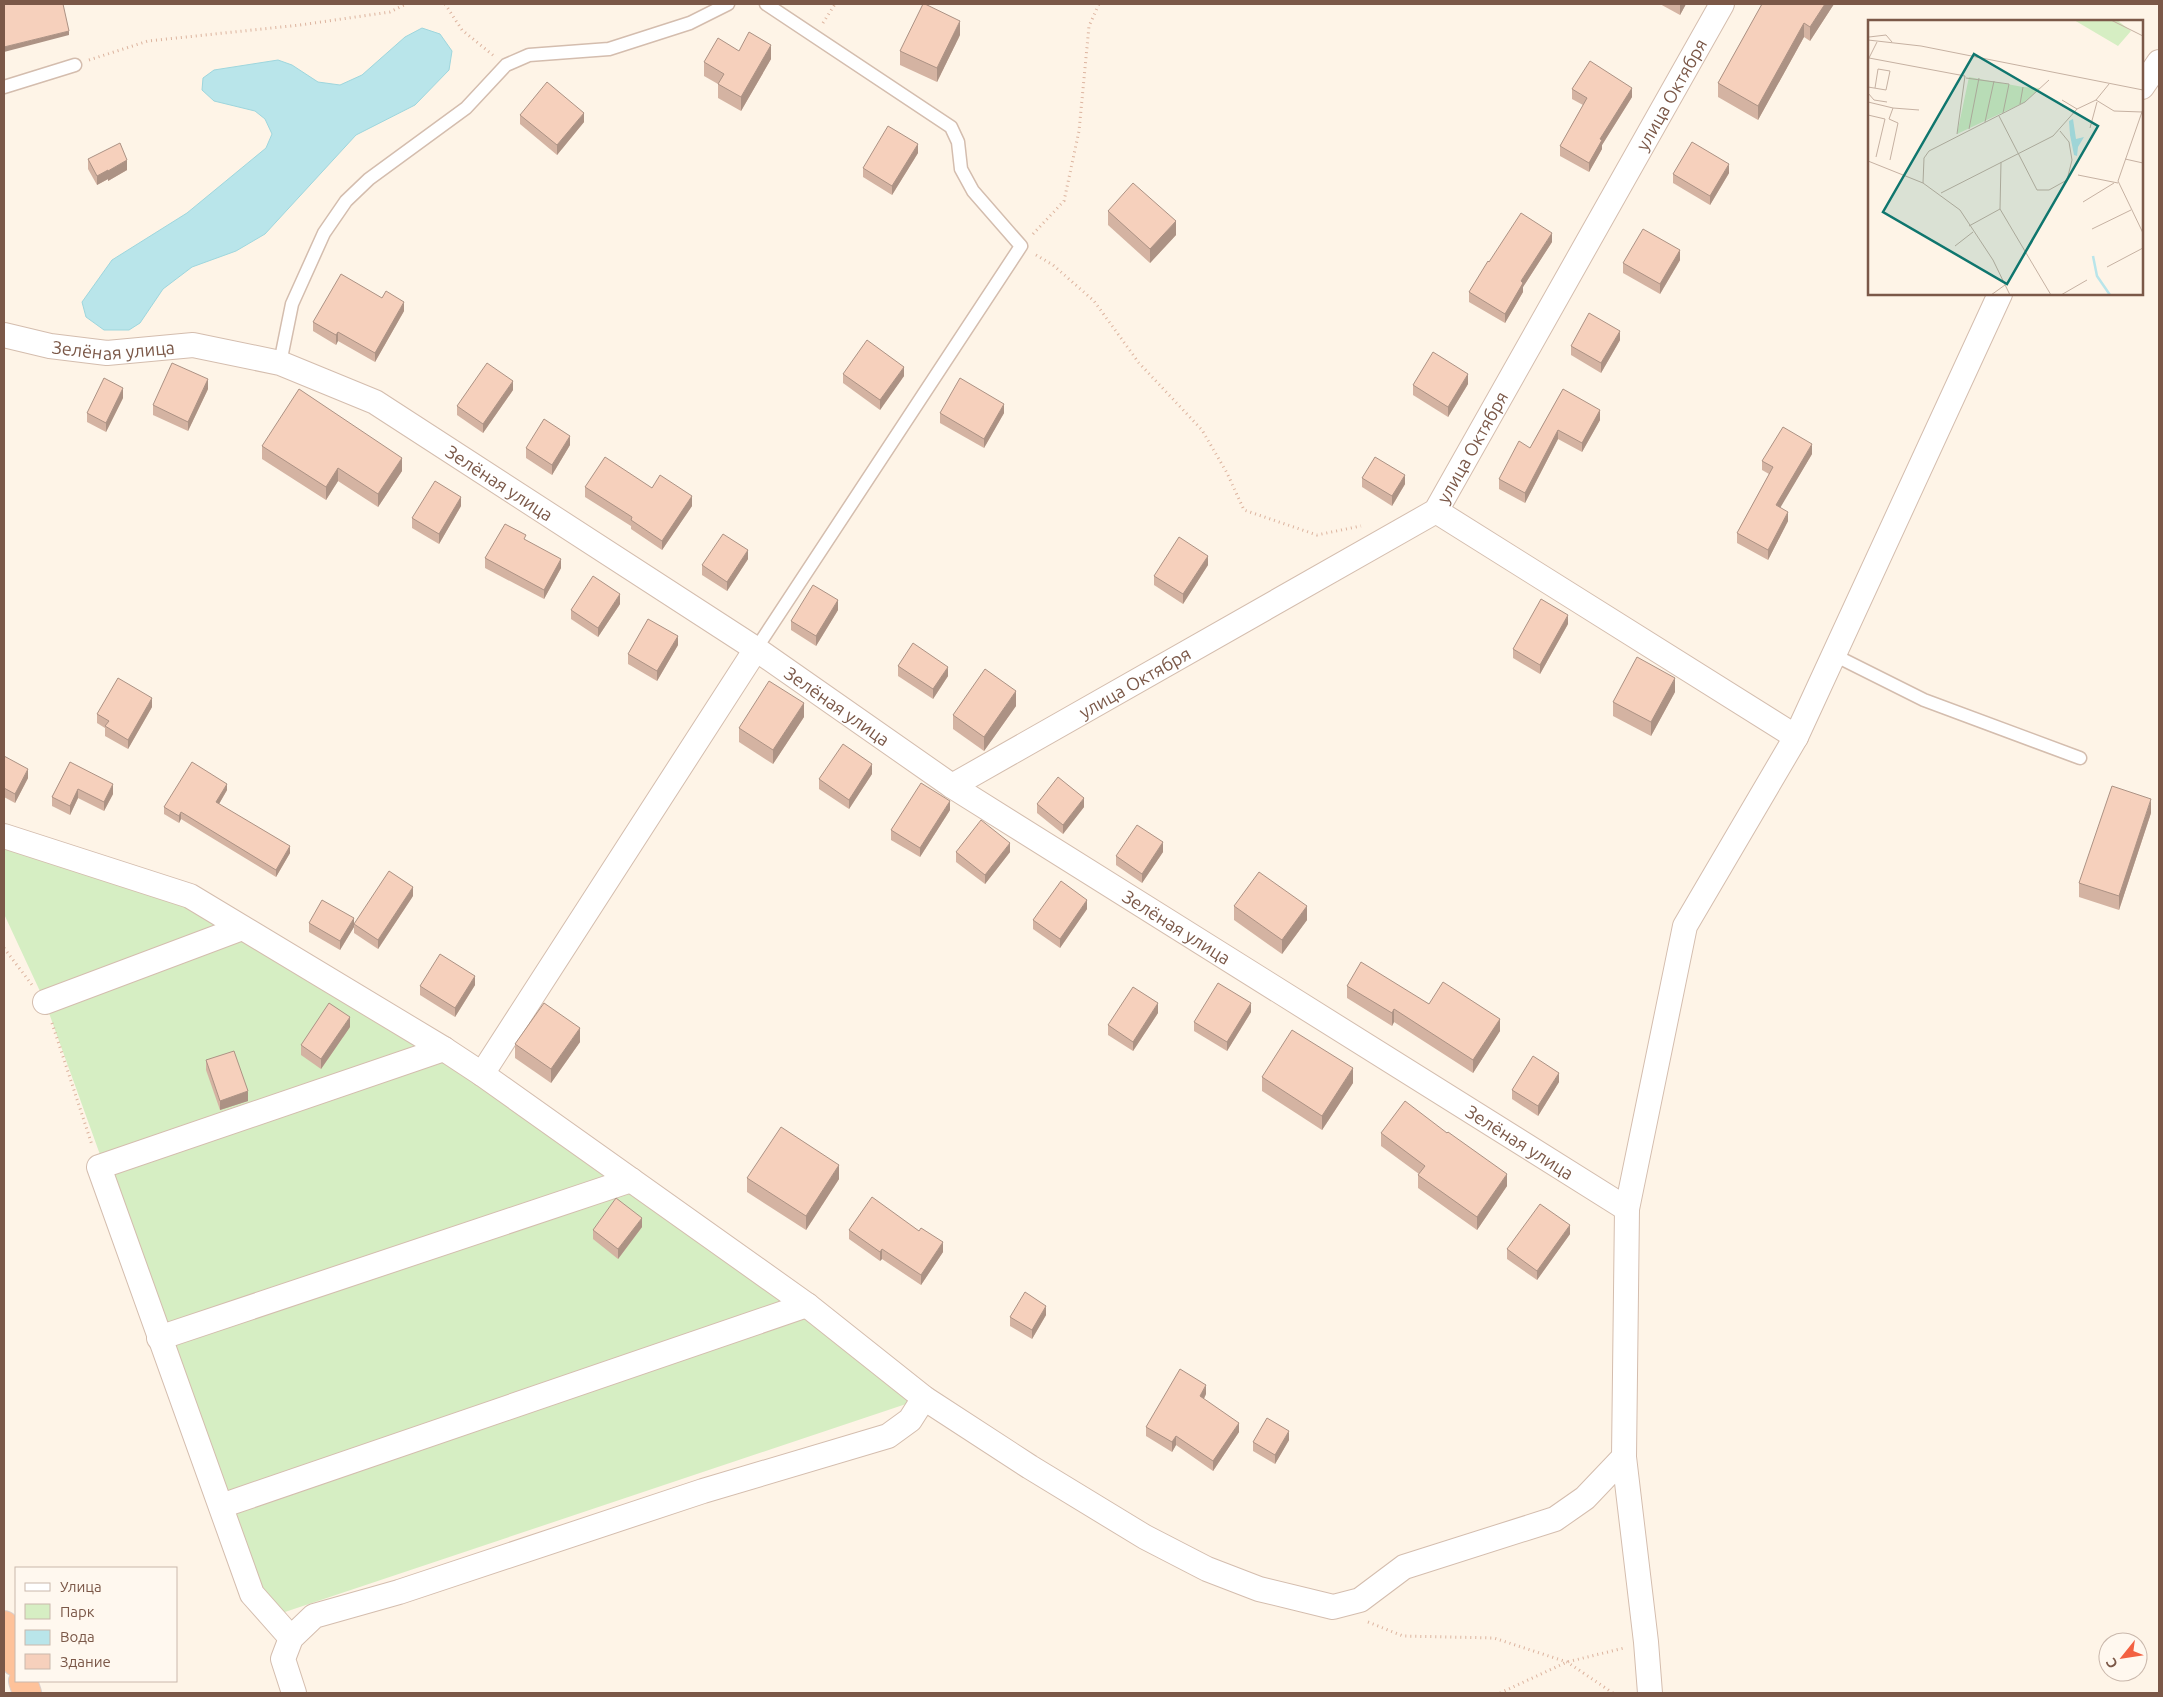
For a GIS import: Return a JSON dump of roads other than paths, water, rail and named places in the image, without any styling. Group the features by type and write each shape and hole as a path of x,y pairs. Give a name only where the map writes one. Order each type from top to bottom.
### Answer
{"highway":[{"path":"4,1626 15,1659"}],"street":[{"name":"улица Октября","path":"952,786 1436,511 1722,4"},
{"path":"2143,86 2159,62"},
{"path":"1650,1693 1646,1642 1624,1457 1626,1209 1685,926 1796,737 2000,295"},
{"name":"Зелёная улица","path":"4,336 50,346 107,354 193,345 280,363 375,402 756,649 952,786 1626,1209"},
{"path":"1436,511 1796,737"},
{"path":"482,1074 756,649"},
{"path":"4,836 190,896 444,1049 482,1074 807,1305 924,1398 1145,1537 1207,1569 1259,1589 1333,1607 1360,1600 1404,1567 1555,1519 1585,1498 1624,1457"},
{"path":"45,1002 242,928"},
{"path":"292,1638 252,1594 99,1167 444,1049"},
{"path":"159,1338 631,1180"},
{"path":"221,1506 807,1305"},
{"path":"294,1693 283,1659 292,1638 314,1616 399,1592 703,1491 888,1436 910,1420 924,1398"}],"lane":[{"path":"280,363 292,304 324,233 346,201 369,179 466,108 506,65 529,55 609,49 690,23 728,4"},
{"path":"756,649 1021,246 973,191 961,169 958,142 951,127 766,4"},
{"path":"4,87 75,65"},
{"path":"1834,655 1924,700 2080,758"}],"water":[{"path":"422,28 440,34 452,51 449,70 415,105 356,135 265,234 236,251 192,267 163,289 140,323 129,330 104,330 86,317 82,302 112,260 187,213 266,148 272,134 265,119 255,111 214,101 202,90 203,78 214,70 278,60 292,65 318,82 340,85 362,75 405,37"}]}
